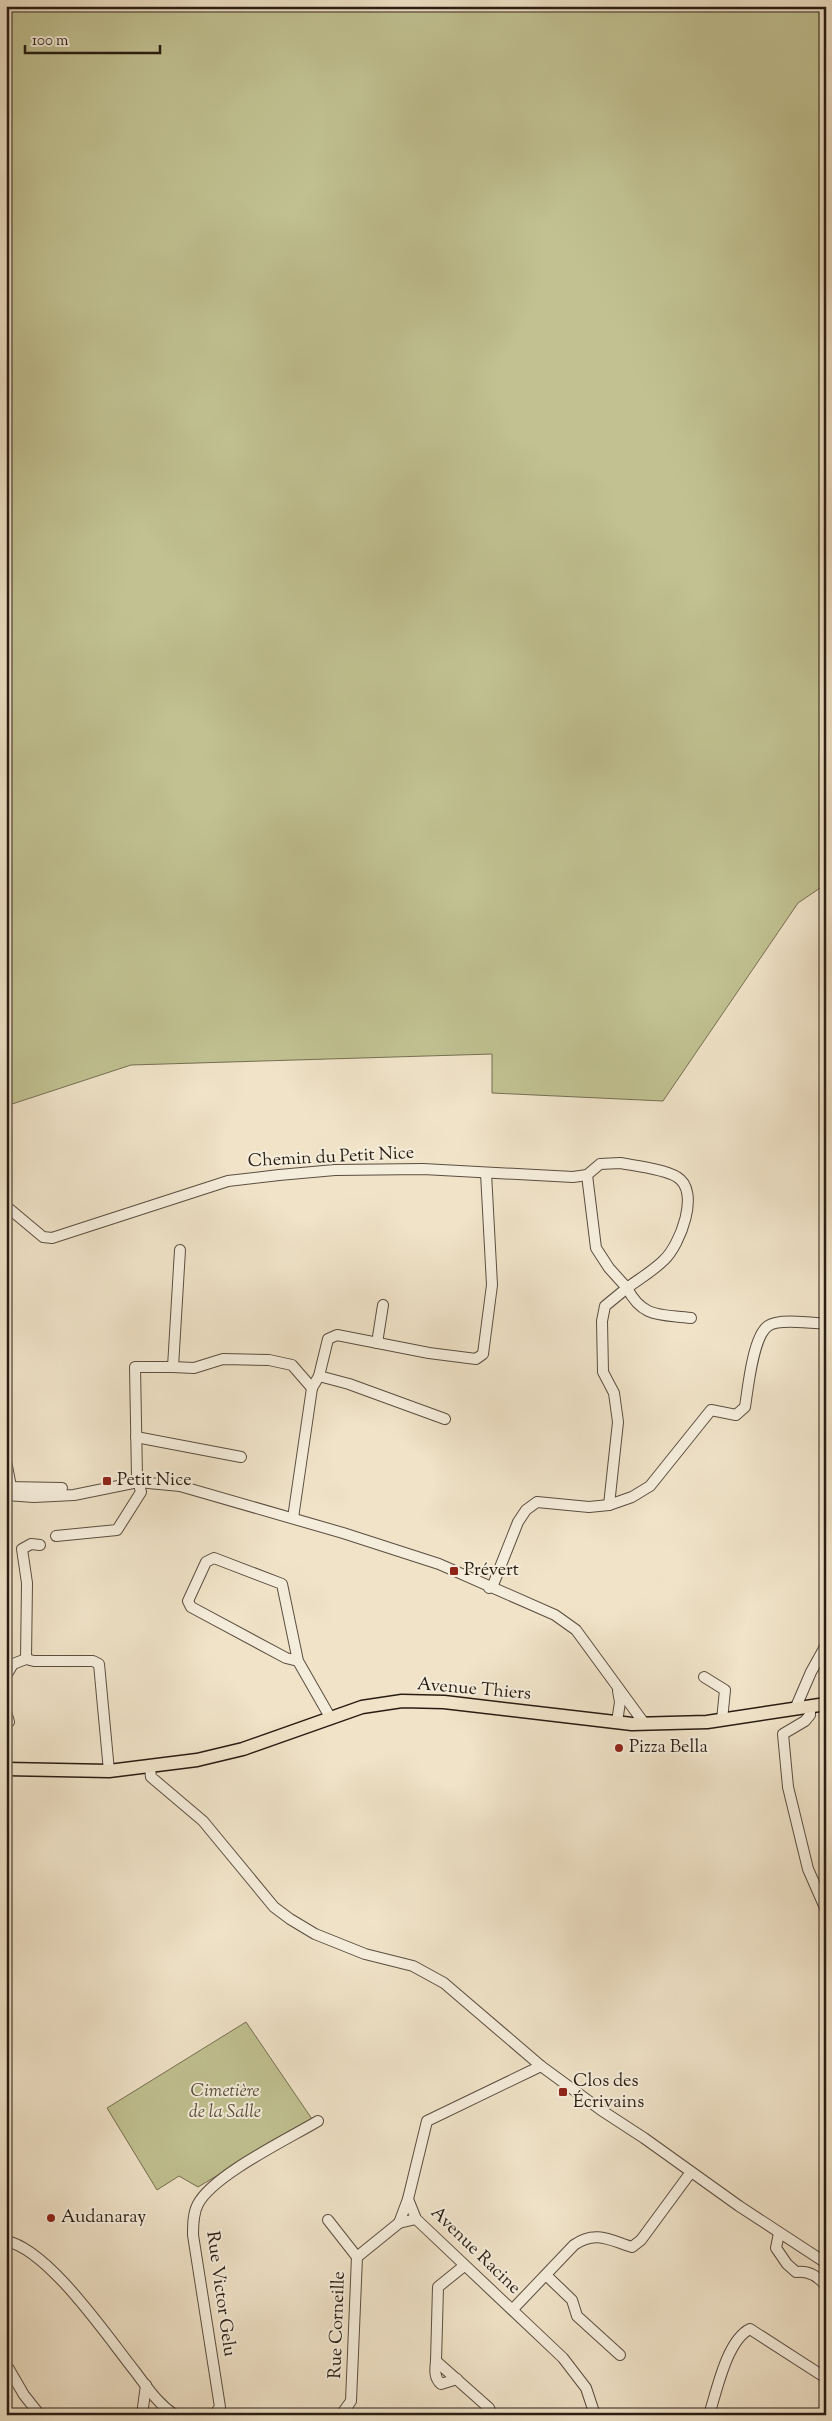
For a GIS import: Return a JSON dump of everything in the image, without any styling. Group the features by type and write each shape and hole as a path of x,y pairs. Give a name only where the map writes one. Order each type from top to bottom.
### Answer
{"main road":[{"name":"Avenue Thiers","path":"6,1769 108,1771 150,1768 197,1760 243,1749 362,1707 402,1702 444,1702 644,1724 722,1720 826,1704"}],"street":[{"path":"609,1505 618,1422 614,1393 603,1372 602,1321 605,1306 627,1288 665,1260 677,1242 689,1197 686,1187 677,1177 620,1163 600,1164 587,1175 594,1217 596,1248 609,1268 627,1288 633,1299 647,1312 691,1318"},
{"name":"Chemin du Petit Nice","path":"6,1206 43,1237 52,1238 228,1181 335,1170 460,1170 486,1173 587,1175"},
{"path":"294,1516 312,1388 320,1376 328,1339 336,1335 429,1354 476,1359 483,1354 492,1285 486,1173"},
{"path":"173,1367 180,1250"},
{"path":"377,1343 383,1304"},
{"path":"490,1588 493,1585 518,1522 526,1510 537,1502 589,1507 609,1505 632,1498 650,1486 710,1410 736,1415 744,1407 759,1335 769,1325 782,1322 826,1324"},
{"path":"56,1536 117,1530 141,1492 137,1480 136,1367 194,1368 223,1359 269,1360 292,1365 312,1388"},
{"path":"320,1376 349,1384 445,1419"},
{"path":"136,1437 241,1457"},
{"path":"6,1461 9,1491 74,1494 137,1480 180,1486 294,1516 439,1564 555,1615 576,1630 644,1724"},
{"path":"26,1659 27,1583 22,1549 31,1544 40,1545"},
{"path":"298,1661 286,1658 191,1607 188,1601 206,1562 214,1558 282,1584 298,1661 330,1717"},
{"path":"795,1709 811,1672 826,1645"},
{"path":"6,1676 9,1664 26,1659 34,1662 92,1661 100,1664 108,1771"},
{"path":"704,1677 725,1690 722,1720"},
{"path":"617,1688 620,1702 617,1722"},
{"path":"810,1707 810,1715 805,1721 783,1734 788,1787 808,1869 826,1910"},
{"path":"150,1768 151,1777 204,1821 274,1908 315,1934 365,1954 413,1966 444,1983 475,2007 541,2066 600,2110 779,2233 826,2263"},
{"name":"Avenue Racine","path":"541,2066 427,2121 408,2199 416,2219 512,2309 569,2366 586,2388 595,2415"},
{"name":"Rue Victor Gelu","path":"214,2415 220,2407 193,2234 194,2218 198,2204 209,2190 230,2173 318,2121"},
{"path":"512,2309 574,2245 585,2237 594,2236 632,2246 641,2240 691,2172"},
{"path":"399,2223 408,2199"},
{"name":"Rue Corneille","path":"341,2415 351,2401 357,2257 399,2223 416,2219"},
{"path":"328,2220 357,2257"},
{"path":"779,2233 776,2248 787,2264 796,2272 806,2270 821,2280 826,2286"},
{"path":"6,2241 27,2248 44,2261 146,2385 154,2398 175,2415"},
{"path":"464,2266 438,2287 436,2362 458,2379 489,2408 492,2415"},
{"path":"546,2275 572,2300 577,2316 620,2355"},
{"path":"709,2415 734,2343 742,2333 750,2329 826,2378"},
{"path":"6,2364 24,2395 40,2415"},
{"path":"142,2415 146,2385"}],"green space":[{"path":"6,6 826,6 826,884 798,903 663,1101 492,1093 492,1054 131,1065 6,1106"},
{"name":"Cimetière de la Salle","path":"246,2022 312,2119 198,2187 179,2176 157,2190 107,2108"}],"place":[{"name":"Petit Nice","path":"107,1481"},
{"name":"Prévert","path":"454,1571"},
{"name":"Pizza Bella","path":"619,1748"},
{"name":"Clos des Écrivains","path":"563,2092"},
{"name":"Audanaray","path":"51,2218"}]}
